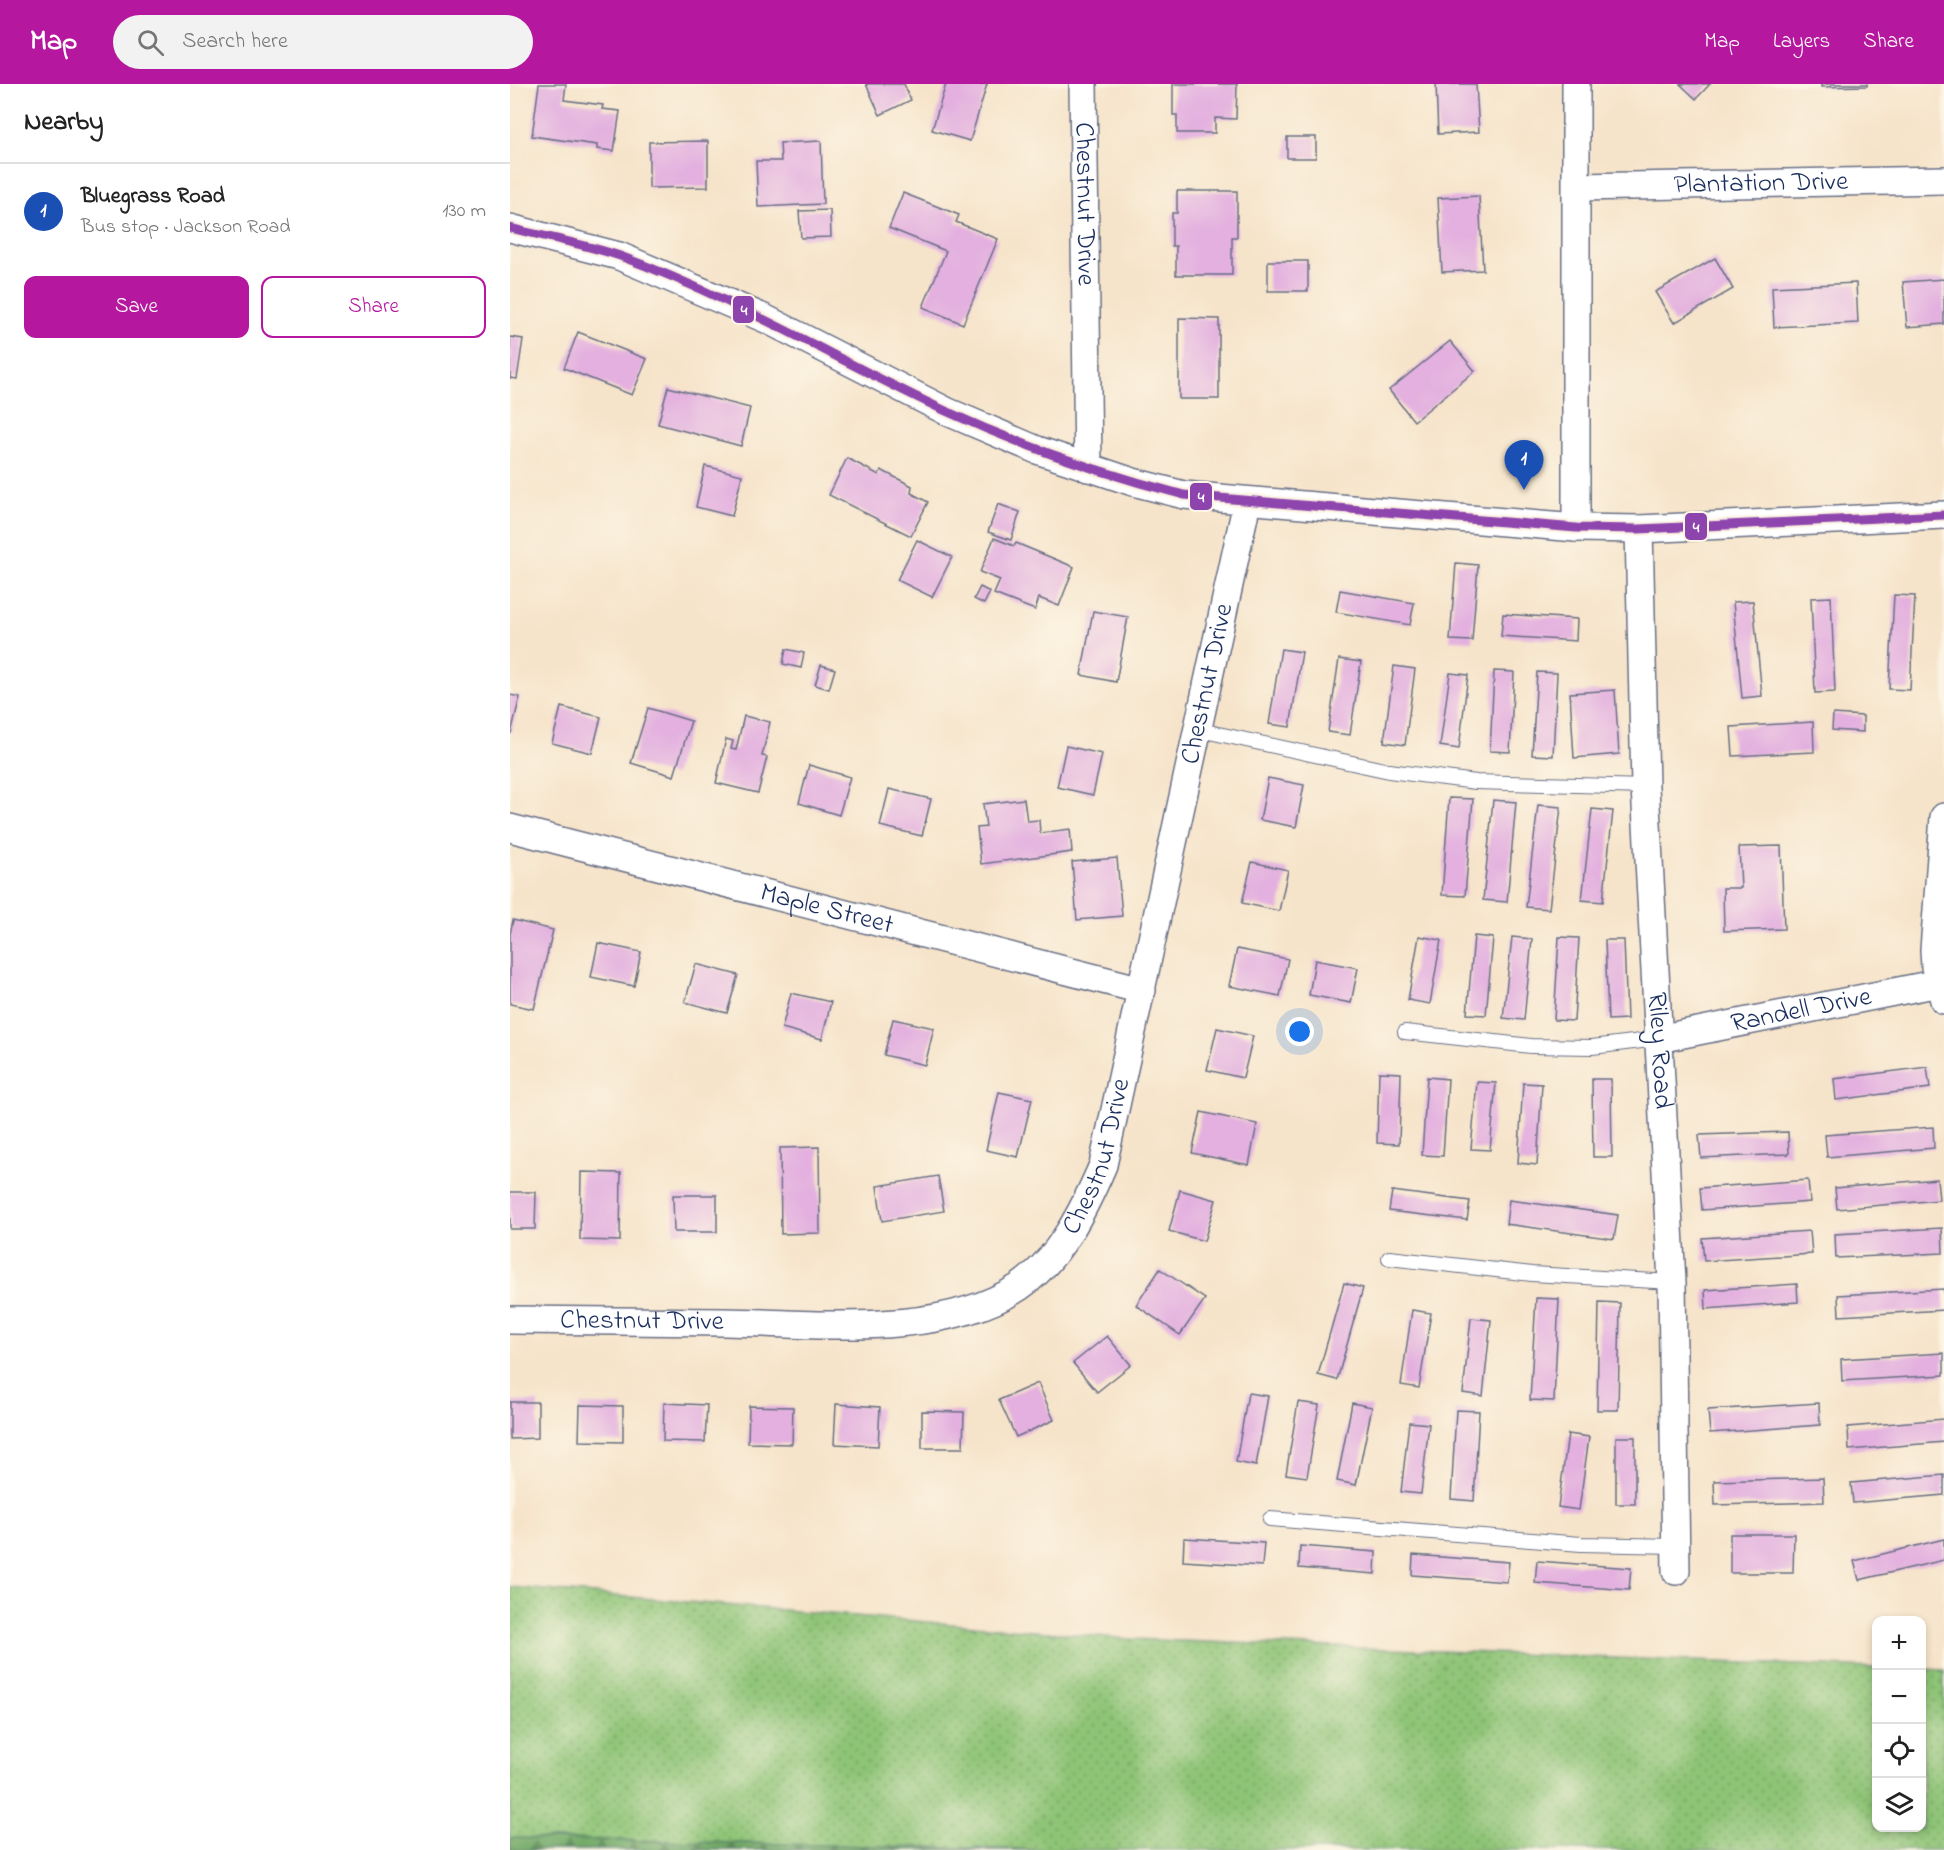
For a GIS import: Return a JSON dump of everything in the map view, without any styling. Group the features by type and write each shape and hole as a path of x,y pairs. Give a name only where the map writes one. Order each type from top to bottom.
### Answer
{"street":[{"name":"Chestnut Drive","path":"1083,84 1088,468"},
{"path":"1576,84 1578,187 1576,528"},
{"name":"Plantation Drive","path":"1578,187 1944,180"},
{"path":"510,228 581,244 668,276 847,358 948,412 1037,450 1088,468 1184,495 1576,528 1639,530 1944,515"},
{"name":"Chestnut Drive","path":"510,1320 882,1324 966,1311 992,1302 1020,1287 1046,1263 1088,1199 1103,1165 1200,730 1247,502"},
{"name":"Riley Road","path":"1639,530 1645,787 1672,1282 1676,1559"},
{"path":"1942,988 1934,950 1944,818"},
{"name":"Maple Street","path":"510,828 1142,990"},
{"name":"Randell Drive","path":"1658,1039 1942,988"}],"lane":[{"path":"1200,730 1389,771 1476,782 1645,787"},
{"path":"1405,1032 1531,1046 1592,1047 1658,1039"},
{"path":"1389,1258 1532,1274 1672,1282"},
{"path":"1270,1519 1581,1544 1676,1559"}],"green space":[{"path":"510,1587 1131,1639 1872,1668 1872,1832 1926,1832 1926,1669 1944,1670 1944,1850 1042,1850 510,1838"},
{"path":"510,1838 1042,1850 510,1850"}],"building":[{"path":"539,84 566,84 564,100 603,105 602,109 620,111 614,151 597,149 597,145 532,136"},
{"path":"866,84 904,84 911,100 880,115"},
{"path":"946,84 987,84 970,141 932,130"},
{"path":"1173,84 1237,84 1236,119 1215,118 1215,133 1177,133 1177,115 1173,115"},
{"path":"1436,84 1476,84 1479,132 1438,134"},
{"path":"1680,84 1710,84 1696,99"},
{"path":"1821,84 1867,84 1867,86 1821,87"},
{"path":"1287,137 1316,137 1316,158 1287,158"},
{"path":"708,141 708,187 649,188 649,142"},
{"path":"821,141 823,204 758,207 756,161 781,161 780,143"},
{"path":"1177,191 1237,191 1237,237 1232,237 1232,275 1176,275 1176,246 1172,246 1172,213 1177,213"},
{"path":"903,193 959,215 956,222 998,239 963,324 923,307 946,251 889,228"},
{"path":"1479,196 1483,270 1442,272 1438,198"},
{"path":"830,210 831,237 801,238 799,211"},
{"path":"1715,258 1733,289 1674,323 1655,292"},
{"path":"1268,261 1308,261 1308,291 1268,291"},
{"path":"1944,279 1944,324 1907,327 1903,282"},
{"path":"1856,283 1858,323 1774,327 1772,287"},
{"path":"1179,318 1219,319 1219,399 1179,399"},
{"path":"578,332 647,359 632,395 564,368"},
{"path":"510,337 523,339 517,379 510,378"},
{"path":"1450,341 1475,371 1414,421 1389,390"},
{"path":"668,387 750,408 741,446 658,424"},
{"path":"847,458 879,475 881,470 912,486 911,493 928,502 911,536 829,495"},
{"path":"705,466 742,475 732,516 696,507"},
{"path":"998,504 1020,512 1011,540 988,532"},
{"path":"994,538 1014,546 1016,543 1074,567 1059,606 1039,598 1035,610 994,594 1000,580 980,572"},
{"path":"917,540 952,557 932,597 897,580"},
{"path":"1456,563 1478,565 1472,641 1450,640"},
{"path":"980,587 990,592 984,604 974,599"},
{"path":"1340,590 1414,603 1410,625 1336,612"},
{"path":"1894,595 1915,596 1910,690 1889,689"},
{"path":"1831,597 1835,692 1815,693 1811,598"},
{"path":"1753,601 1762,696 1742,698 1733,602"},
{"path":"1093,611 1128,617 1116,682 1081,675"},
{"path":"1503,614 1577,619 1576,641 1501,636"},
{"path":"786,649 804,653 801,668 783,664"},
{"path":"1281,649 1302,652 1290,727 1269,724"},
{"path":"1339,659 1361,662 1350,735 1328,732"},
{"path":"821,665 835,669 829,689 815,685"},
{"path":"1394,666 1415,669 1405,745 1384,742"},
{"path":"1494,671 1514,672 1510,752 1490,751"},
{"path":"1537,672 1557,673 1553,756 1532,755"},
{"path":"1450,673 1468,675 1459,749 1440,746"},
{"path":"1615,690 1619,754 1574,758 1570,693"},
{"path":"510,695 520,697 511,733 510,733"},
{"path":"561,707 601,717 592,753 552,743"},
{"path":"648,708 691,721 674,776 631,763"},
{"path":"1833,714 1863,716 1863,732 1832,730"},
{"path":"744,716 770,722 762,756 767,757 758,793 716,783 726,739 733,741 731,749 736,750"},
{"path":"1813,722 1814,752 1733,756 1731,727"},
{"path":"1066,746 1102,754 1093,795 1057,787"},
{"path":"809,765 850,777 839,815 799,803"},
{"path":"1268,778 1304,785 1296,827 1260,820"},
{"path":"889,789 931,799 922,836 880,826"},
{"path":"1449,798 1473,799 1465,896 1442,895"},
{"path":"1024,799 1027,821 1039,820 1040,833 1070,829 1072,852 981,864 977,828 986,827 983,804"},
{"path":"1493,800 1516,802 1507,902 1483,900"},
{"path":"1538,805 1561,807 1549,909 1526,907"},
{"path":"1592,809 1613,811 1603,902 1582,900"},
{"path":"1781,846 1784,929 1724,931 1723,888 1741,888 1739,847"},
{"path":"1117,858 1122,916 1077,920 1072,862"},
{"path":"1252,862 1288,870 1279,911 1242,903"},
{"path":"513,920 553,930 534,1009 510,1004 510,934"},
{"path":"1419,936 1441,940 1430,1004 1408,1000"},
{"path":"1474,936 1493,938 1486,1015 1467,1014"},
{"path":"1512,937 1532,939 1524,1020 1503,1018"},
{"path":"1559,937 1579,938 1574,1021 1554,1020"},
{"path":"1605,940 1624,940 1627,1019 1608,1020"},
{"path":"598,943 641,952 634,986 591,977"},
{"path":"1237,949 1288,959 1280,996 1229,986"},
{"path":"1315,960 1358,968 1351,1003 1309,995"},
{"path":"696,964 738,975 727,1013 685,1002"},
{"path":"791,993 831,1002 822,1039 782,1028"},
{"path":"893,1019 934,1028 925,1065 884,1055"},
{"path":"1217,1028 1253,1036 1243,1078 1207,1070"},
{"path":"1927,1067 1930,1088 1836,1100 1834,1079"},
{"path":"1379,1072 1401,1073 1399,1144 1377,1143"},
{"path":"1427,1077 1448,1079 1443,1156 1422,1155"},
{"path":"1592,1079 1611,1079 1612,1157 1593,1157"},
{"path":"1477,1082 1496,1083 1490,1150 1471,1149"},
{"path":"1523,1083 1542,1084 1537,1165 1518,1163"},
{"path":"999,1092 1032,1099 1018,1157 986,1150"},
{"path":"1201,1112 1257,1124 1249,1165 1192,1153"},
{"path":"1933,1127 1934,1148 1827,1157 1825,1135"},
{"path":"1788,1132 1789,1154 1701,1158 1699,1135"},
{"path":"819,1147 820,1233 781,1234 780,1148"},
{"path":"581,1172 621,1173 620,1241 580,1240"},
{"path":"938,1176 944,1211 882,1221 877,1186"},
{"path":"1937,1179 1939,1200 1837,1209 1835,1188"},
{"path":"1808,1180 1810,1202 1702,1210 1700,1188"},
{"path":"1180,1190 1216,1200 1204,1241 1169,1231"},
{"path":"1392,1191 1470,1201 1467,1220 1389,1211"},
{"path":"510,1192 536,1192 535,1229 510,1229"},
{"path":"673,1195 717,1195 717,1232 674,1232"},
{"path":"1509,1200 1618,1215 1614,1239 1506,1224"},
{"path":"1942,1228 1943,1253 1836,1258 1835,1234"},
{"path":"1810,1231 1812,1254 1704,1261 1702,1238"},
{"path":"1160,1269 1205,1299 1180,1335 1136,1305"},
{"path":"1344,1283 1363,1288 1337,1380 1318,1375"},
{"path":"1797,1284 1798,1302 1706,1309 1705,1290"},
{"path":"1944,1289 1944,1310 1839,1316 1838,1295"},
{"path":"1536,1298 1559,1299 1554,1401 1530,1400"},
{"path":"1599,1302 1620,1303 1618,1410 1597,1410"},
{"path":"1412,1310 1431,1313 1419,1388 1401,1385"},
{"path":"1471,1318 1491,1320 1483,1396 1463,1393"},
{"path":"1107,1336 1131,1365 1097,1392 1073,1363"},
{"path":"1944,1353 1944,1375 1842,1381 1841,1359"},
{"path":"1038,1383 1054,1420 1016,1437 999,1400"},
{"path":"1248,1393 1268,1396 1256,1466 1236,1462"},
{"path":"510,1402 538,1402 538,1438 510,1439"},
{"path":"1298,1402 1319,1405 1307,1477 1286,1474"},
{"path":"664,1403 707,1405 705,1442 663,1441"},
{"path":"1352,1403 1372,1407 1356,1485 1337,1481"},
{"path":"1819,1403 1820,1425 1710,1433 1708,1410"},
{"path":"836,1404 880,1407 878,1446 834,1444"},
{"path":"580,1405 623,1406 623,1442 579,1441"},
{"path":"749,1406 793,1407 792,1444 748,1443"},
{"path":"1456,1410 1479,1411 1474,1501 1451,1499"},
{"path":"922,1411 964,1412 963,1448 922,1448"},
{"path":"1944,1419 1944,1442 1849,1450 1848,1427"},
{"path":"1409,1422 1429,1424 1421,1494 1401,1492"},
{"path":"1568,1434 1589,1437 1579,1510 1558,1507"},
{"path":"1616,1437 1635,1437 1635,1504 1616,1504"},
{"path":"1944,1475 1944,1495 1853,1503 1851,1483"},
{"path":"1823,1478 1824,1502 1715,1505 1714,1481"},
{"path":"1730,1534 1794,1534 1793,1573 1730,1573"},
{"path":"1184,1538 1264,1543 1262,1566 1183,1561"},
{"path":"1944,1539 1944,1560 1859,1580 1854,1561"},
{"path":"1300,1546 1376,1552 1375,1574 1299,1568"},
{"path":"1413,1555 1509,1562 1507,1582 1412,1575"},
{"path":"1537,1561 1631,1568 1629,1590 1535,1583"}],"transit line":[{"name":"4","path":"510,228 607,252 663,273 746,310 977,425 1064,459 1184,495 1576,528 1639,529 1944,515"}],"place":[{"name":"Bluegrass Road","path":"1524,490"}]}
